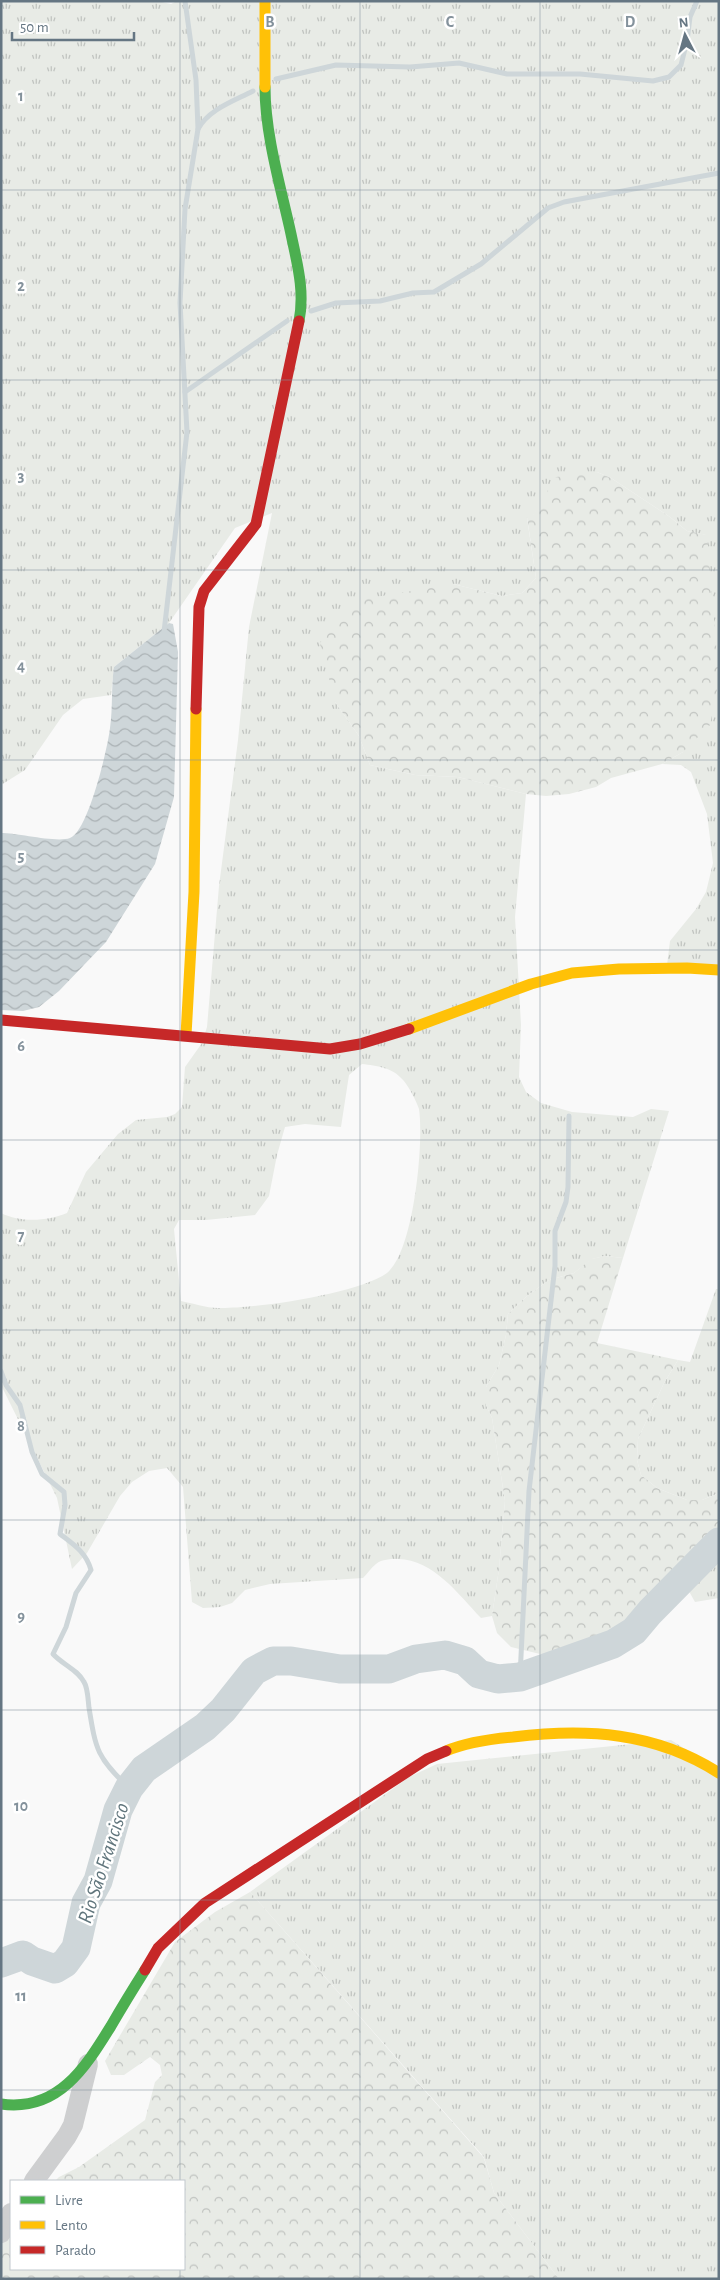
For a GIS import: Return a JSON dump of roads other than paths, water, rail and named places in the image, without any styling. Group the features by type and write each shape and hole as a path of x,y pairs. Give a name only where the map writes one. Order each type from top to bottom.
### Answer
{"street":[{"path":"186,1035 194,892 196,654 199,607 204,591 256,524 259,516 302,297 274,157 265,97 265,1"},
{"path":"1,1020 330,1049 371,1041 530,986 578,972 606,969 701,968 719,970"},
{"path":"1,2104 15,2107 43,2101 60,2091 88,2064 142,1972 158,1948 181,1924 227,1888 427,1760 454,1747 516,1737 591,1733 649,1741 703,1762 719,1773"},
{"path":"35,2180 67,2136 72,2125 88,2064"},
{"path":"1,2233 10,2215"}],"water":[{"path":"169,623 173,624 178,652 174,797 155,864 106,942 59,991 39,1007 23,1011 1,1010 1,833 47,839 64,839 70,838 77,832 90,806 105,752 111,720 114,667"}],"waterway":[{"path":"164,632 187,432 180,303 185,209 198,129 196,80 185,1"},
{"path":"276,79 336,65 410,67 459,63 507,74 580,74 653,81 669,77 681,65 690,17 697,1"},
{"path":"198,129 215,111 253,91"},
{"path":"311,311 336,303 380,301 413,293 434,292 481,264 548,208 564,202 719,173"},
{"path":"185,392 287,321"},
{"path":"520,1677 529,1491 555,1266 555,1231 566,1202 568,1187 569,1116"},
{"path":"1,1371 6,1385 20,1405 32,1452 42,1474 64,1492 65,1505 60,1534 82,1553 91,1570 76,1593 66,1627 53,1654 78,1674 84,1682 96,1744 104,1760 129,1788"},
{"name":"Rio São Francisco","path":"1,1963 23,1955 32,1961 55,1969 65,1963 76,1948 86,1903 98,1881 118,1810 129,1788 144,1769 205,1727 223,1710 254,1671 273,1661 291,1661 340,1669 389,1669 416,1659 445,1655 465,1661 479,1674 498,1679 520,1677 613,1644 634,1631 650,1612 719,1542"}]}
